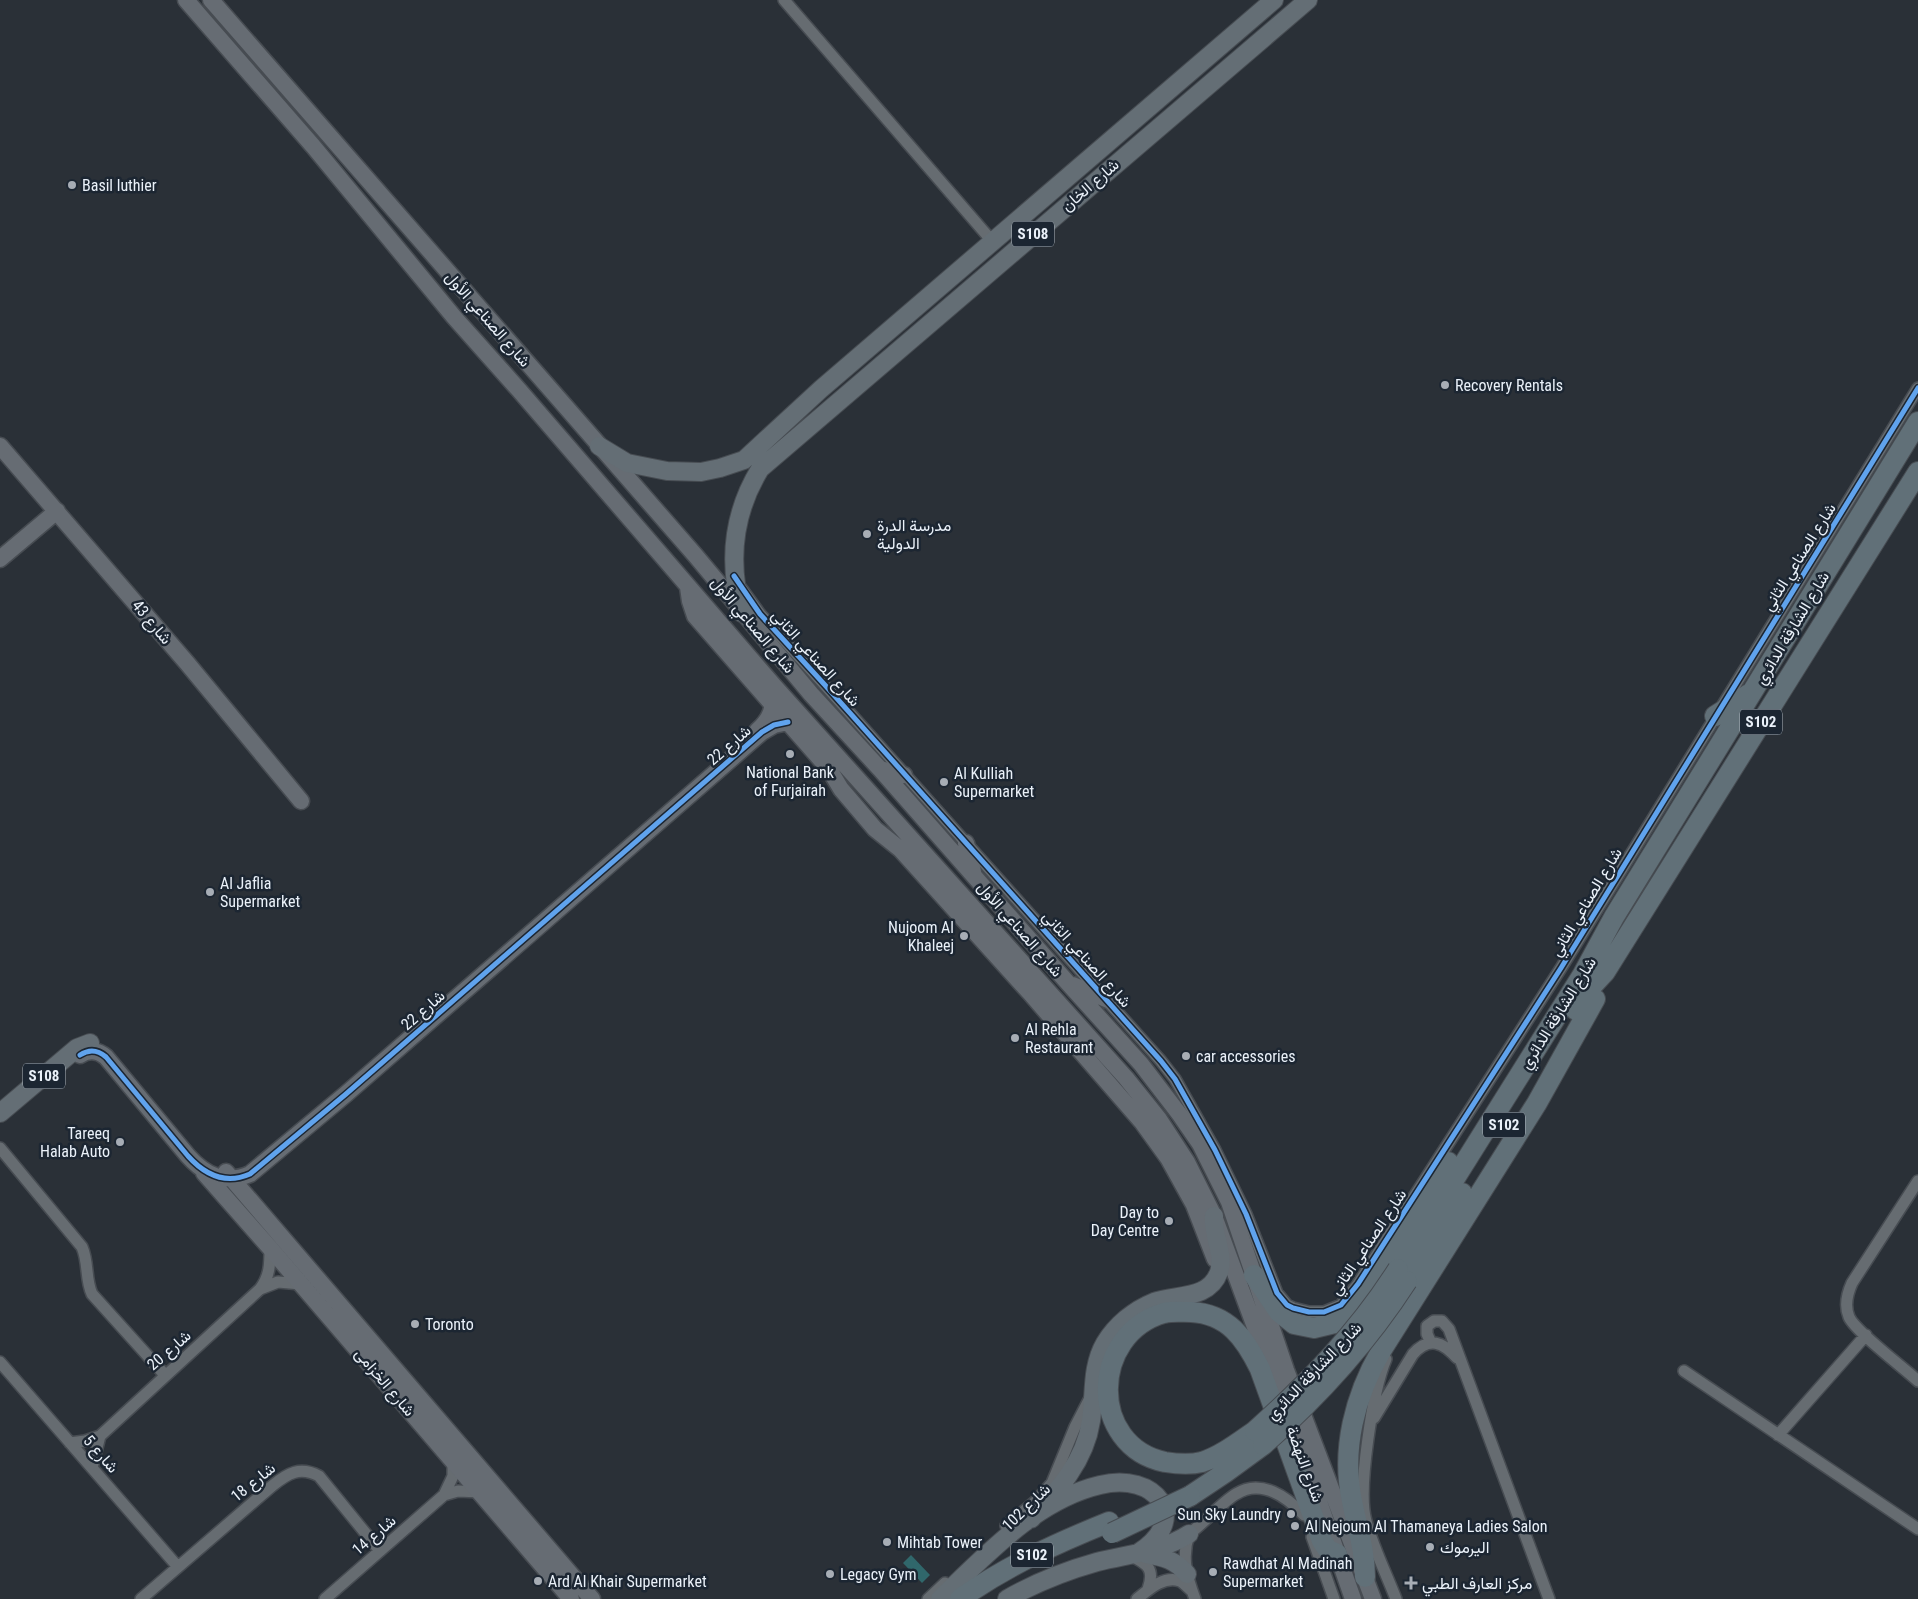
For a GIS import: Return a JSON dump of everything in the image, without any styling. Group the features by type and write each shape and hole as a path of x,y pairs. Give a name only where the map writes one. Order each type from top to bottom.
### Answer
{"highway":[{"name":"شارع الشارقة الدائري","path":"1402,1275 1583,974 1614,917 1918,422"},
{"name":"شارع الشارقة الدائري","path":"1111,1527 1153,1503 1188,1490 1234,1453 1259,1438 1286,1403 1344,1343 1380,1297 1402,1275 1587,994 1605,972 1918,472"},
{"path":"1715,716 1753,691"},
{"path":"1254,1275 1279,1312 1294,1324 1304,1328 1325,1327 1335,1323 1344,1316 1375,1277 1588,944 1614,917"},
{"path":"1365,1576 1362,1544 1351,1500 1348,1459 1350,1434 1361,1391 1370,1371 1537,1103 1591,1006 1605,972"},
{"path":"1259,1438 1212,1459 1200,1462 1175,1464 1152,1458 1134,1447 1121,1433 1112,1416 1107,1383 1115,1354 1134,1331 1165,1313 1198,1313 1214,1317 1242,1336 1260,1369 1324,1546 1338,1554"},
{"name":"S102","path":"960,1599 1020,1562 1063,1541 1111,1527"},
{"name":"S102","path":"979,1599 1111,1527"}],"main road":[{"name":"شارع الخان","path":"599,446 627,463 667,471 701,472 744,460 821,389 1274,0"},
{"name":"شارع الخان","path":"742,613 734,576 733,551 739,517 749,488 760,470 1308,0"},
{"name":"S108","path":"0,1113 77,1048 85,1049"},
{"name":"S108","path":"0,1123 85,1049"},
{"path":"1031,1519 1064,1482 1082,1451 1090,1427 1099,1357 1113,1332 1124,1320 1153,1303 1202,1292 1214,1281 1219,1272 1220,1257 1213,1228 1214,1216"},
{"path":"940,1599 992,1550 1031,1519 1058,1502 1091,1487 1116,1482 1129,1482 1148,1488 1159,1498 1164,1514 1164,1523 1156,1540 1134,1554"},
{"path":"1007,1599 1027,1588 1072,1570 1162,1547 1189,1534"},
{"path":"1134,1554 1167,1558 1187,1574"}],"street":[{"name":"شارع الصناعي الأول","path":"186,0 313,146 454,317 688,587 1126,1078 1159,1119 1187,1162 1214,1216"},
{"name":"شارع الصناعي الأول","path":"211,0 695,555 811,694 880,769 1141,1064 1200,1144 1215,1171 1229,1202 1254,1275"},
{"path":"784,0 992,241"},
{"name":"شارع الصناعي الثاني","path":"734,576 760,614 1108,1000 1176,1079 1215,1150 1246,1214 1274,1286 1282,1300 1293,1308 1309,1312 1324,1312 1341,1305 1375,1258 1506,1050 1561,968 1918,388"},
{"name":"شارع 43","path":"0,446 180,656 301,802"},
{"path":"0,560 57,512"},
{"path":"688,587 695,616 829,769 844,793 875,829 900,849 1059,1026 1156,1140 1194,1205 1219,1272"},
{"name":"شارع 22","path":"229,1175 248,1164 763,726 771,715 776,687"},
{"name":"شارع 22","path":"229,1175 244,1176 255,1171 762,732 774,725 788,722"},
{"path":"880,769 904,775"},
{"path":"966,843 974,877"},
{"path":"1067,982 1108,1000"},
{"path":"1059,1026 1088,1035"},
{"path":"85,1049 102,1048 204,1162 229,1175"},
{"path":"85,1049 103,1054 197,1166 214,1176 229,1175"},
{"path":"1156,1140 1159,1119"},
{"path":"0,1148 82,1247 87,1260 88,1286 92,1294 165,1375"},
{"path":"1215,1150 1215,1171"},
{"name":"شارع الخزامى","path":"197,1166 572,1599"},
{"name":"شارع الخزامى","path":"229,1175 592,1599"},
{"path":"1918,1181 1858,1276 1853,1294 1854,1311 1860,1328 1918,1380"},
{"name":"شارع النهضة","path":"1214,1216 1310,1476 1353,1599"},
{"name":"شارع 20","path":"70,1443 100,1436 260,1289 269,1270 270,1248"},
{"name":"شارع النهضة","path":"1254,1275 1286,1370 1373,1599"},
{"name":"شارع 20","path":"260,1289 278,1282 301,1284"},
{"path":"1396,1599 1365,1520 1363,1489 1376,1390 1381,1371 1407,1321 1413,1301"},
{"path":"1430,1342 1427,1326 1434,1321 1442,1321 1449,1329 1549,1599"},
{"path":"1778,1435 1866,1335"},
{"path":"1371,1423 1413,1354 1424,1344 1430,1342 1445,1347 1460,1361"},
{"name":"شارع 5","path":"0,1362 178,1567"},
{"path":"1684,1371 1918,1528"},
{"name":"شارع 102","path":"928,1599 1049,1488 1093,1392"},
{"path":"92,1468 100,1436"},
{"path":"1285,1440 1283,1457 1334,1599"},
{"name":"شارع 14","path":"325,1599 444,1495 453,1476 453,1462"},
{"name":"شارع 18","path":"141,1599 284,1476 302,1470 319,1476 380,1551"},
{"path":"1194,1595 1184,1559 1189,1534 1235,1494 1251,1488 1262,1489 1285,1496 1304,1515"},
{"path":"444,1495 458,1491 480,1492"},
{"path":"1134,1554 1150,1570 1151,1581 1148,1589"},
{"path":"1137,1599 1148,1589 1164,1581 1172,1580 1179,1581 1194,1595"}],"water":[{"path":"911,1555 930,1575 922,1583 903,1563"}],"cycle path":[{"path":"734,576 760,614 1161,1061 1175,1079 1215,1150 1246,1214 1277,1293 1287,1305 1293,1308 1309,1312 1324,1312 1341,1305 1358,1284 1561,968 1918,388"},
{"path":"80,1055 93,1051 106,1057 188,1156 208,1173 224,1178 241,1177 250,1174 346,1094 762,732 774,725 788,722"}],"place":[{"name":"Basil luthier","path":"72,185"},
{"name":"Recovery Rentals","path":"1445,385"},
{"name":"مدرسة الدرة الدولية","path":"867,534"},
{"name":"National Bank of Furjairah","path":"790,754"},
{"name":"Al Kulliah Supermarket","path":"944,782"},
{"name":"Al Jaflia Supermarket","path":"210,892"},
{"name":"Nujoom Al Khaleej","path":"964,936"},
{"name":"Al Rehla Restaurant","path":"1015,1038"},
{"name":"car accessories","path":"1186,1056"},
{"name":"Tareeq Halab Auto","path":"120,1142"},
{"name":"Day to Day Centre","path":"1169,1221"},
{"name":"Toronto","path":"415,1324"},
{"name":"Sun Sky Laundry","path":"1291,1514"},
{"name":"Al Nejoum Al Thamaneya Ladies Salon","path":"1295,1526"},
{"name":"Mihtab Tower","path":"887,1542"},
{"name":"اليرموك","path":"1430,1547"},
{"name":"Rawdhat Al Madinah Supermarket","path":"1213,1572"},
{"name":"Legacy Gym","path":"830,1574"},
{"name":"Ard Al Khair Supermarket","path":"538,1581"},
{"name":"مركز العارف الطبي","path":"1411,1583"}]}
